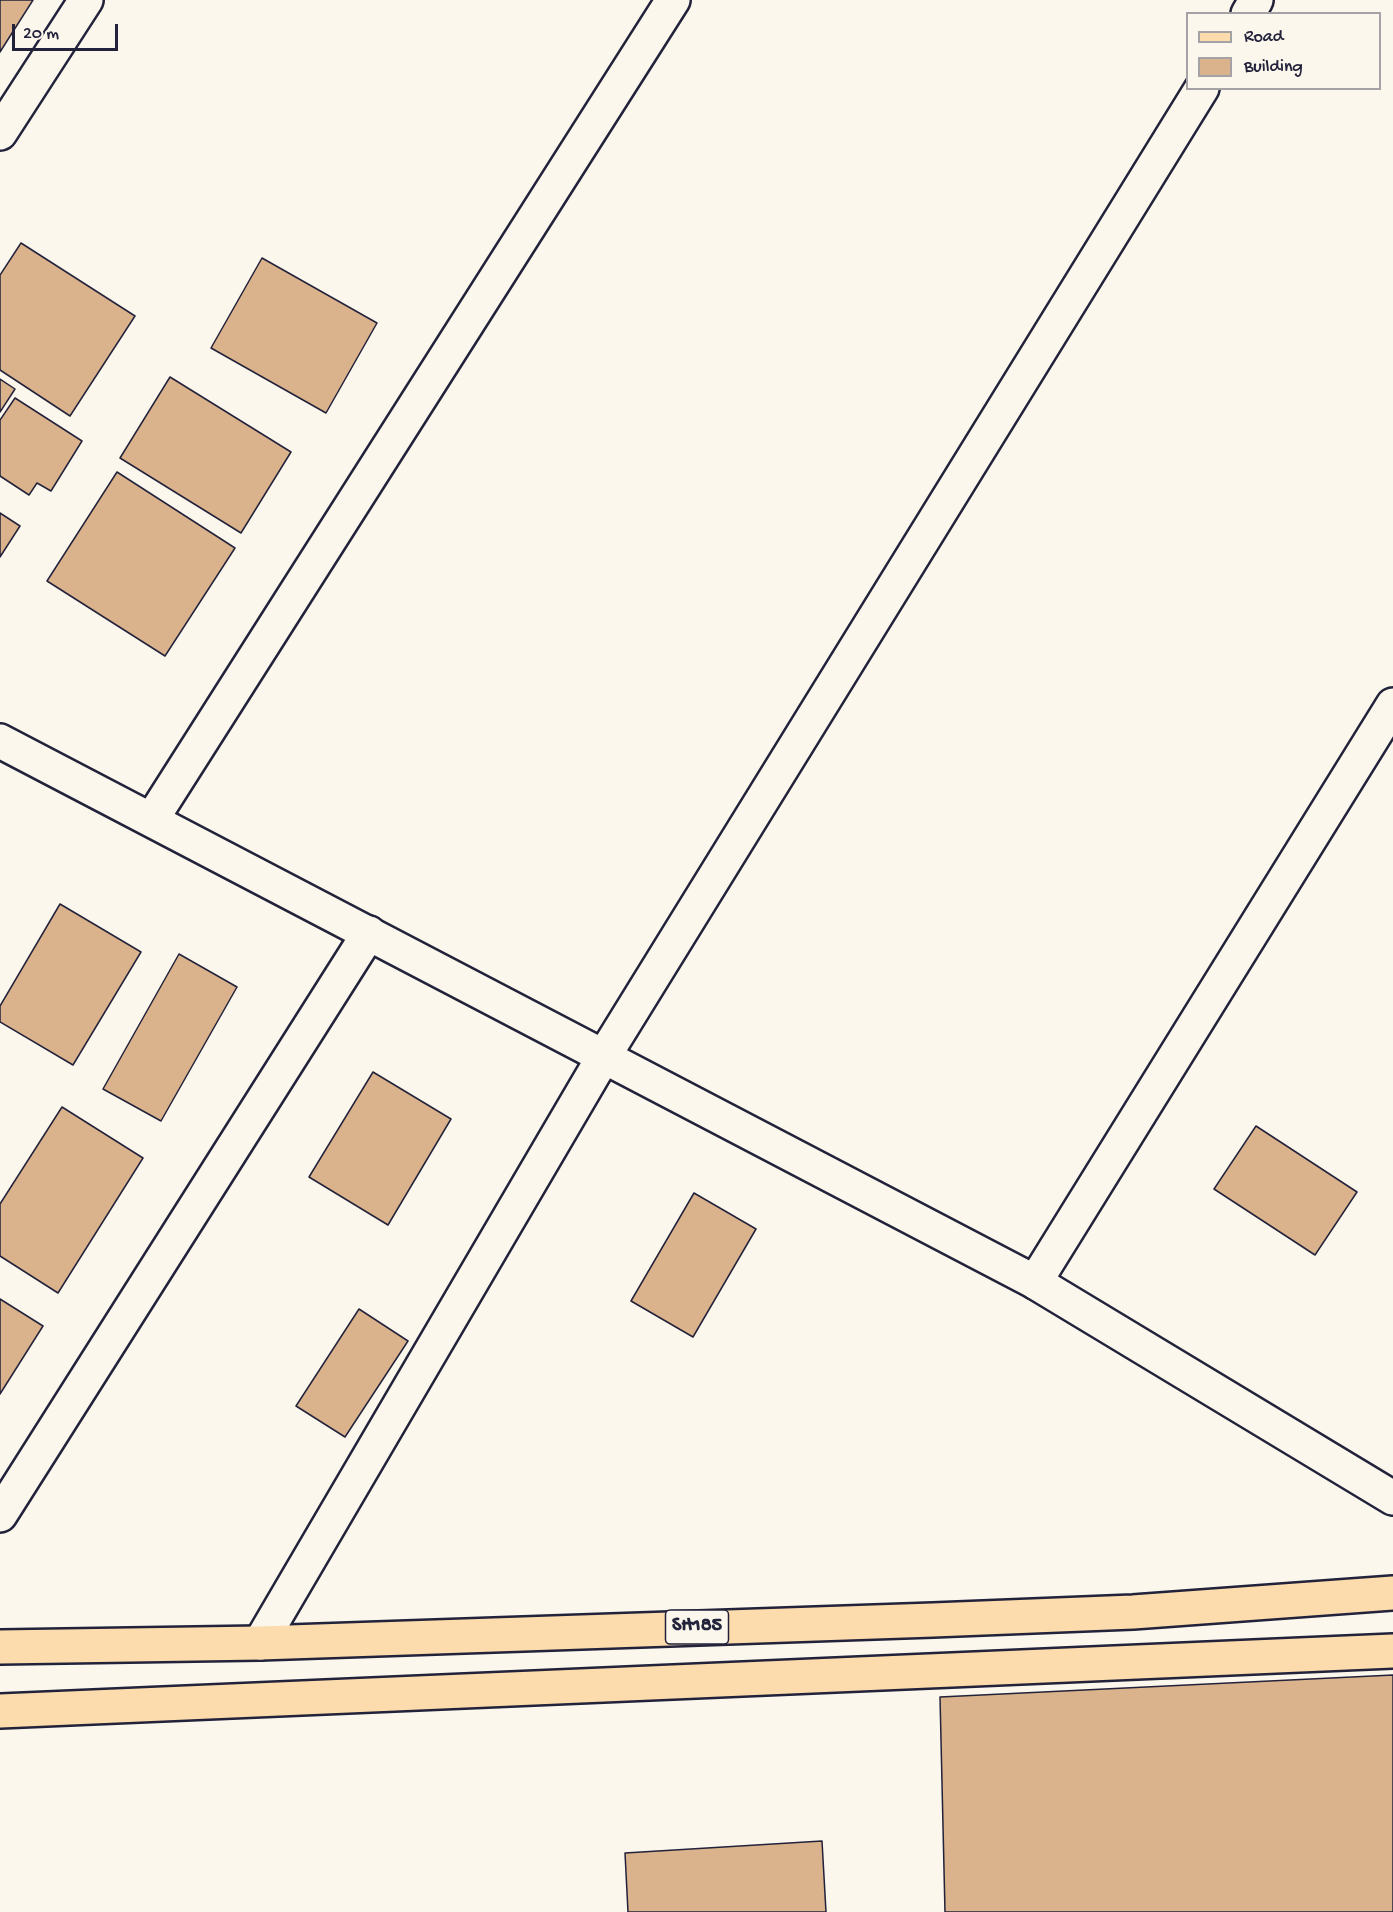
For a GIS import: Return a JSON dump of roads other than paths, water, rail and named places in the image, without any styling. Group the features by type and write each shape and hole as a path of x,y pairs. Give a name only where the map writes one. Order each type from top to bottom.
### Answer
{"main road":[{"name":"SH185","path":"0,1647 260,1643 1133,1612 1393,1593"},
{"path":"0,1711 1393,1651"}],"street":[{"path":"0,133 86,0"},
{"path":"152,819 673,0"},
{"path":"260,1643 604,1056 1201,90"},
{"path":"1035,1282 1393,705"},
{"path":"0,741 1035,1282 1393,1498"},
{"path":"0,1515 369,933"}]}
